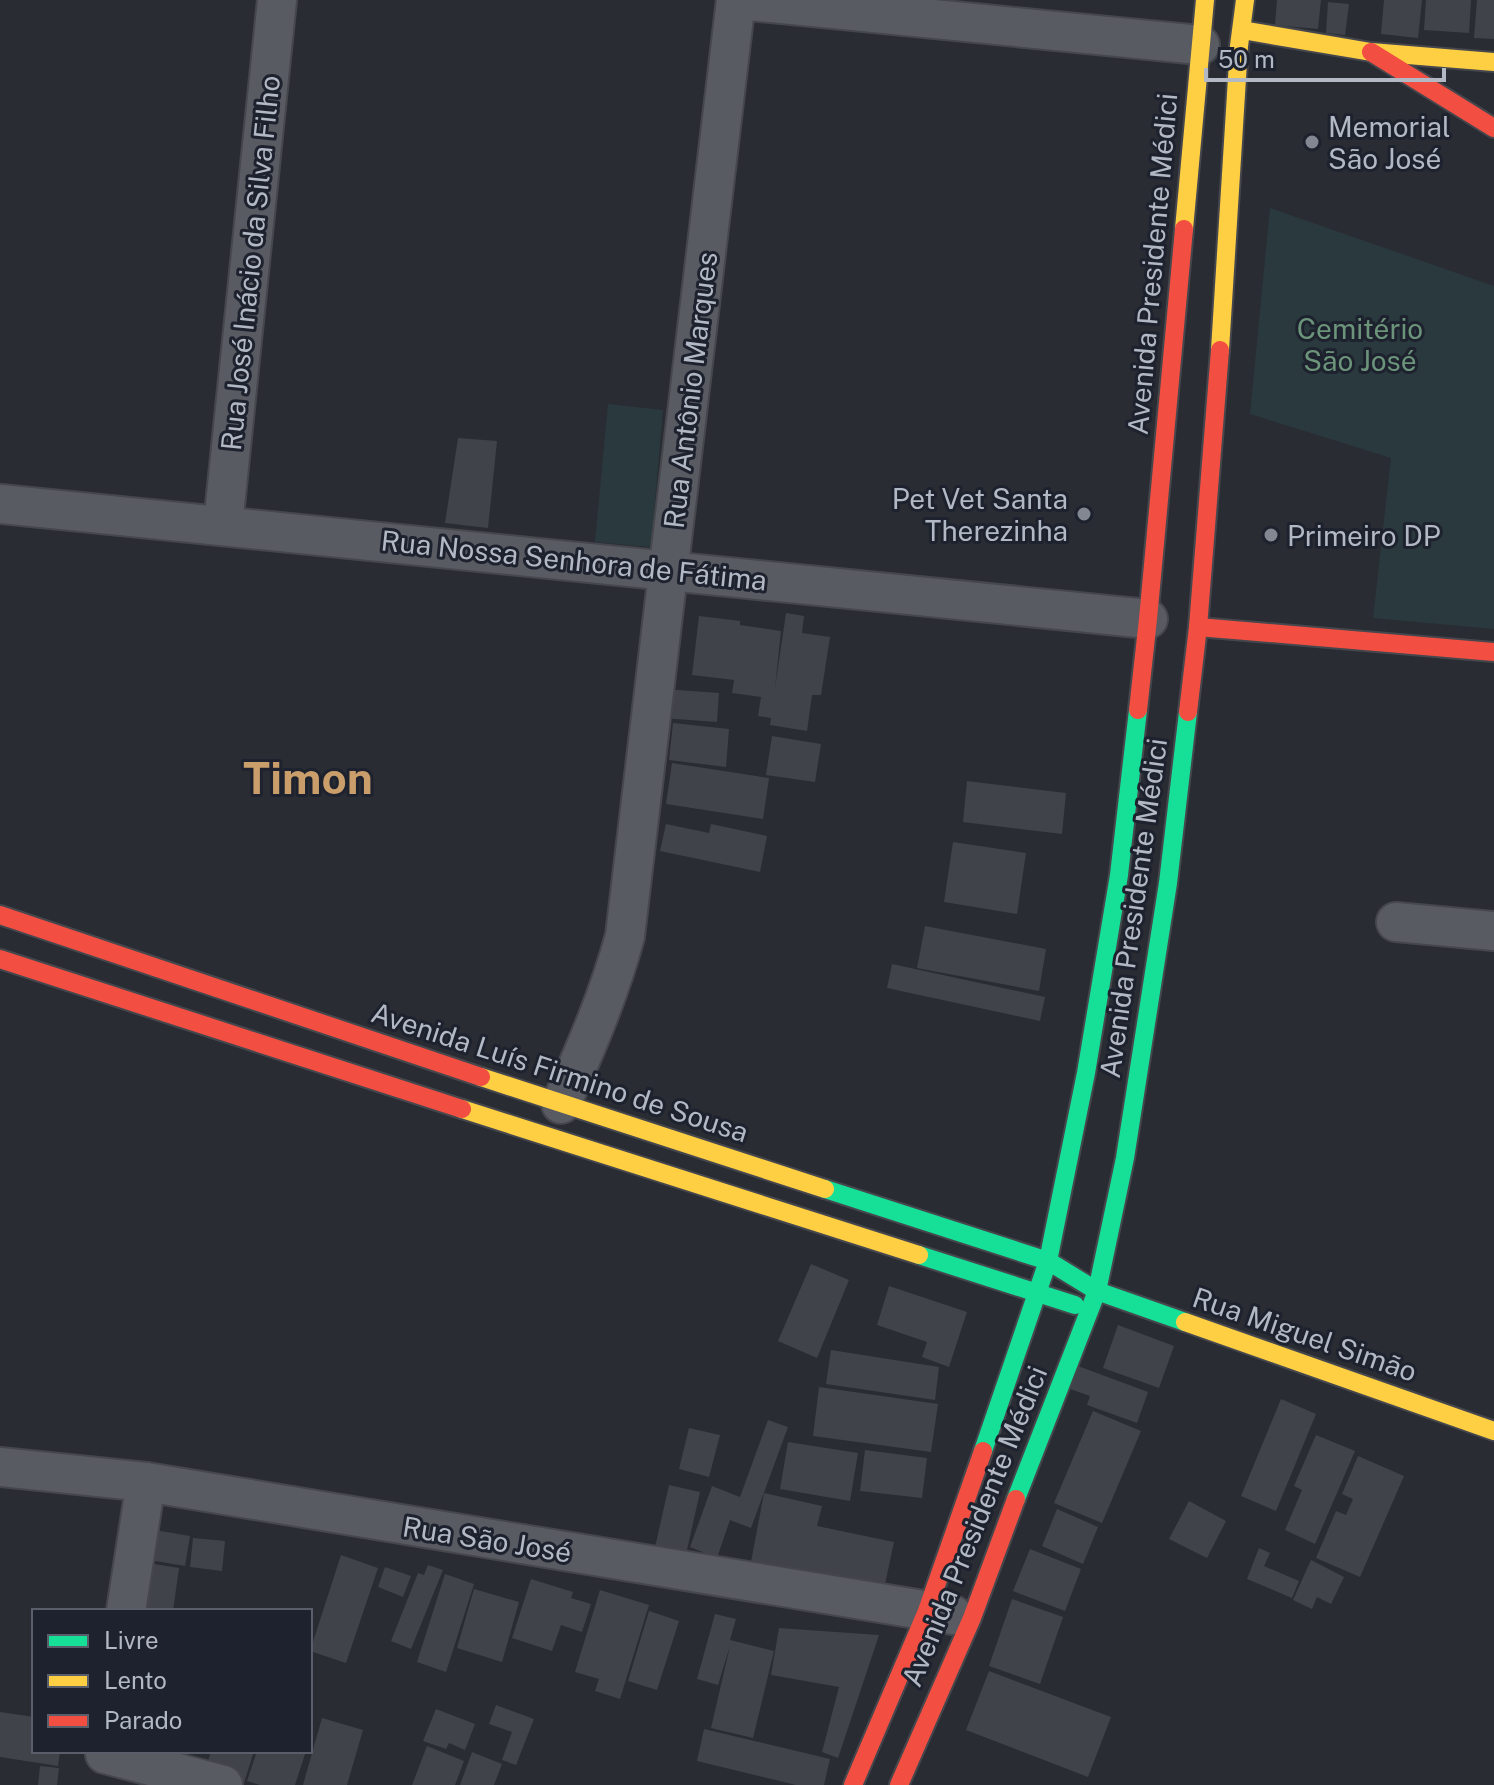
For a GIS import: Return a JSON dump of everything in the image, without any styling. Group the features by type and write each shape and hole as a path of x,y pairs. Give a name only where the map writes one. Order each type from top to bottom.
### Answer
{"main road":[{"name":"Avenida Presidente Médici","path":"853,1785 927,1611 1048,1261 1125,876 1148,619 1169,449 1205,0"},
{"name":"Avenida Presidente Médici","path":"899,1785 972,1618 1097,1291 1125,1158 1198,627 1207,452 1245,0"},
{"path":"1242,30 1371,52 1494,62"},
{"path":"1371,52 1494,128"},
{"path":"1198,627 1494,652"},
{"name":"Avenida Luís Firmino de Sousa","path":"0,915 31,947 342,1050 561,1104 1048,1261 1097,1291"},
{"name":"Avenida Luís Firmino de Sousa","path":"0,959 31,947 342,1050 1089,1309"},
{"name":"Rua Miguel Simão","path":"1097,1291 1494,1431"}],"street":[{"name":"Rua José Inácio da Silva Filho","path":"223,525 277,0"},
{"path":"738,0 1200,45"},
{"name":"Rua Antônio Marques","path":"561,1104 598,1021 625,936 738,0"},
{"name":"Rua Nossa Senhora de Fátima","path":"0,504 1148,619"},
{"path":"1396,922 1494,931"},
{"name":"Rua São José","path":"0,1467 146,1482 972,1618"},
{"path":"126,1609 146,1482"},
{"path":"104,1763 223,1785"}],"green space":[{"name":"Cemitério São José","path":"1270,208 1494,286 1494,629 1373,618 1391,458 1250,414"},
{"path":"608,404 663,410 651,547 595,542"}],"building":[{"path":"1277,0 1321,0 1318,29 1275,25"},
{"path":"1384,0 1422,0 1418,38 1381,34"},
{"path":"1426,0 1471,0 1469,33 1424,30"},
{"path":"1477,0 1494,0 1494,39 1474,38"},
{"path":"1328,2 1349,4 1345,35 1326,33"},
{"path":"458,438 497,441 488,528 445,523"},
{"path":"786,613 804,616 802,633 830,637 821,695 812,695 807,731 770,725 771,718 758,716 761,697 732,693 734,680 692,675 699,616 740,621 740,625 781,631 775,688"},
{"path":"664,689 719,693 717,722 662,718"},
{"path":"673,723 729,729 726,767 669,760"},
{"path":"772,736 821,744 815,782 766,775"},
{"path":"672,763 769,778 763,819 666,804"},
{"path":"967,781 1066,793 1062,834 963,822"},
{"path":"666,824 709,833 711,824 767,836 760,872 660,851"},
{"path":"953,842 1026,853 1017,914 944,902"},
{"path":"925,926 1046,949 1039,991 917,968"},
{"path":"892,964 1045,997 1040,1021 887,988"},
{"path":"811,1264 849,1280 817,1358 778,1341"},
{"path":"889,1286 967,1312 949,1367 922,1357 927,1342 877,1325"},
{"path":"1118,1325 1174,1346 1159,1388 1103,1368"},
{"path":"831,1350 939,1367 935,1400 826,1384"},
{"path":"1078,1366 1148,1392 1137,1423 1087,1405 1090,1396 1070,1389"},
{"path":"819,1387 938,1404 931,1452 813,1436"},
{"path":"1281,1399 1316,1414 1276,1511 1241,1496"},
{"path":"1093,1411 1141,1431 1102,1523 1054,1503"},
{"path":"768,1420 788,1427 751,1528 730,1520 717,1558 690,1547 712,1486 740,1497"},
{"path":"689,1428 720,1435 709,1477 679,1469"},
{"path":"1316,1435 1355,1451 1315,1544 1285,1530 1302,1490 1294,1486"},
{"path":"788,1442 858,1453 850,1501 780,1489"},
{"path":"865,1450 927,1458 922,1498 860,1491"},
{"path":"1358,1456 1404,1476 1360,1577 1316,1558 1336,1511 1346,1515 1353,1499 1342,1494"},
{"path":"669,1485 700,1492 685,1559 654,1552"},
{"path":"764,1493 822,1506 817,1526 894,1542 884,1589 751,1562"},
{"path":"1189,1501 1226,1521 1207,1558 1169,1539"},
{"path":"1057,1509 1098,1527 1083,1564 1042,1546"},
{"path":"143,1528 190,1536 185,1566 138,1558"},
{"path":"193,1538 225,1541 222,1571 190,1567"},
{"path":"1259,1548 1270,1553 1264,1566 1299,1581 1292,1598 1247,1579"},
{"path":"1030,1549 1081,1569 1065,1611 1013,1591"},
{"path":"341,1555 378,1568 346,1663 312,1652"},
{"path":"1311,1560 1344,1577 1331,1604 1317,1597 1312,1609 1293,1600"},
{"path":"148,1563 179,1568 173,1609 130,1609"},
{"path":"428,1565 443,1570 411,1649 391,1641 418,1573 424,1575"},
{"path":"385,1567 411,1576 403,1597 378,1587"},
{"path":"445,1574 474,1584 446,1672 417,1662"},
{"path":"531,1579 573,1592 571,1598 591,1604 582,1632 561,1625 552,1651 512,1638"},
{"path":"474,1589 519,1602 502,1662 457,1648"},
{"path":"600,1590 649,1605 620,1699 595,1691 599,1679 575,1672"},
{"path":"1012,1599 1063,1617 1040,1684 989,1666"},
{"path":"649,1611 679,1621 657,1690 628,1681"},
{"path":"715,1614 736,1619 730,1640 774,1651 753,1738 711,1728 730,1646 718,1685 697,1679"},
{"path":"779,1628 879,1635 838,1758 822,1752 839,1687 771,1675"},
{"path":"989,1671 1111,1717 1088,1777 966,1730"},
{"path":"496,1705 534,1719 516,1765 502,1760 512,1732 489,1724"},
{"path":"436,1709 475,1724 465,1750 449,1743 446,1749 423,1741"},
{"path":"0,1712 32,1717 32,1753 60,1753 58,1766 0,1757"},
{"path":"322,1718 363,1730 347,1785 303,1785"},
{"path":"704,1729 830,1759 824,1785 796,1785 697,1761"},
{"path":"427,1746 464,1761 455,1785 412,1785"},
{"path":"472,1752 502,1764 494,1785 460,1785"},
{"path":"210,1753 253,1753 244,1783 204,1774"},
{"path":"256,1753 305,1753 295,1785 260,1785 247,1781"},
{"path":"40,1766 59,1768 57,1785 38,1785"}],"traffic: fast":[{"path":"983,1451 1048,1261 1086,1073 1119,875 1138,710"},
{"path":"1016,1499 1097,1291 1125,1158 1168,883 1188,712"},
{"path":"825,1189 1048,1261 1097,1291 1185,1322"},
{"path":"919,1255 1075,1305"}],"traffic: slow":[{"path":"1184,229 1205,0"},
{"path":"1220,350 1239,46 1245,0"},
{"path":"1242,30 1371,52 1494,62"},
{"path":"481,1077 825,1189"},
{"path":"462,1109 919,1255"},
{"path":"1185,1322 1494,1431"}],"traffic: jam":[{"path":"1371,52 1494,128"},
{"path":"1138,710 1184,229"},
{"path":"1188,712 1198,627 1220,350"},
{"path":"1198,627 1494,652"},
{"path":"0,915 481,1077"},
{"path":"0,959 462,1109"},
{"path":"853,1785 927,1611 983,1451"},
{"path":"899,1785 972,1618 1016,1499"}],"place":[{"name":"Memorial São José","path":"1312,142"},
{"name":"Pet Vet Santa Therezinha","path":"1084,514"},
{"name":"Primeiro DP","path":"1271,535"}],"district":[{"name":"Timon","path":"308,778"}]}
